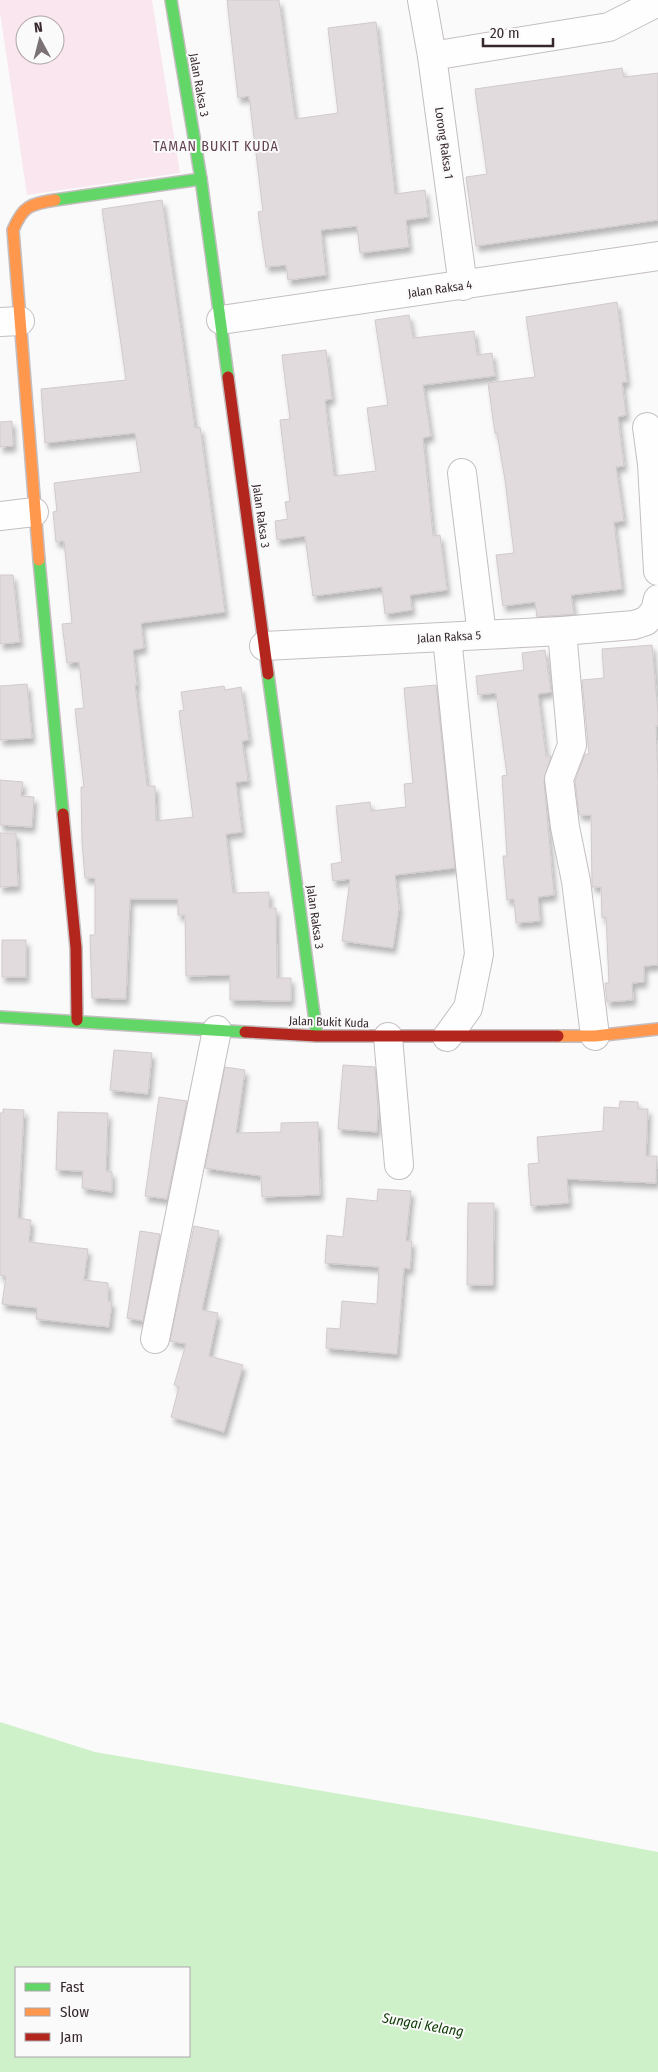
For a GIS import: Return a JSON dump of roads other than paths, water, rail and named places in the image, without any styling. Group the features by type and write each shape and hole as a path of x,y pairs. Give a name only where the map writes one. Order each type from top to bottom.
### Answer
{"street":[{"name":"Jalan Raksa 3","path":"171,0 201,179 221,320 317,1036"},
{"name":"Lorong Raksa 1","path":"422,0 432,56 463,286"},
{"path":"432,56 609,27 658,2"},
{"path":"77,1020 76,948 34,512 10,322 7,231 26,207 34,203 201,179"},
{"name":"Jalan Raksa 4","path":"221,320 658,256"},
{"path":"647,428 655,464 658,571"},
{"path":"462,472 482,635"},
{"path":"0,516 34,512"},
{"name":"Jalan Raksa 5","path":"264,646 562,631 634,625 646,621 655,611 658,599"},
{"path":"562,631 572,744 559,779 565,827 576,880 595,1036"},
{"path":"447,637 479,954 468,1008 447,1037"},
{"name":"Jalan Bukit Kuda","path":"0,1016 317,1036 595,1036 658,1029"},
{"path":"155,1339 217,1030"},
{"path":"388,1037 399,1165"}],"water":[{"name":"Sungai Kelang","path":"0,1722 95,1752 474,1817 658,1852 658,2072 0,2072"}],"district":[{"name":"TAMAN BUKIT KUDA","path":"216,146"}]}
